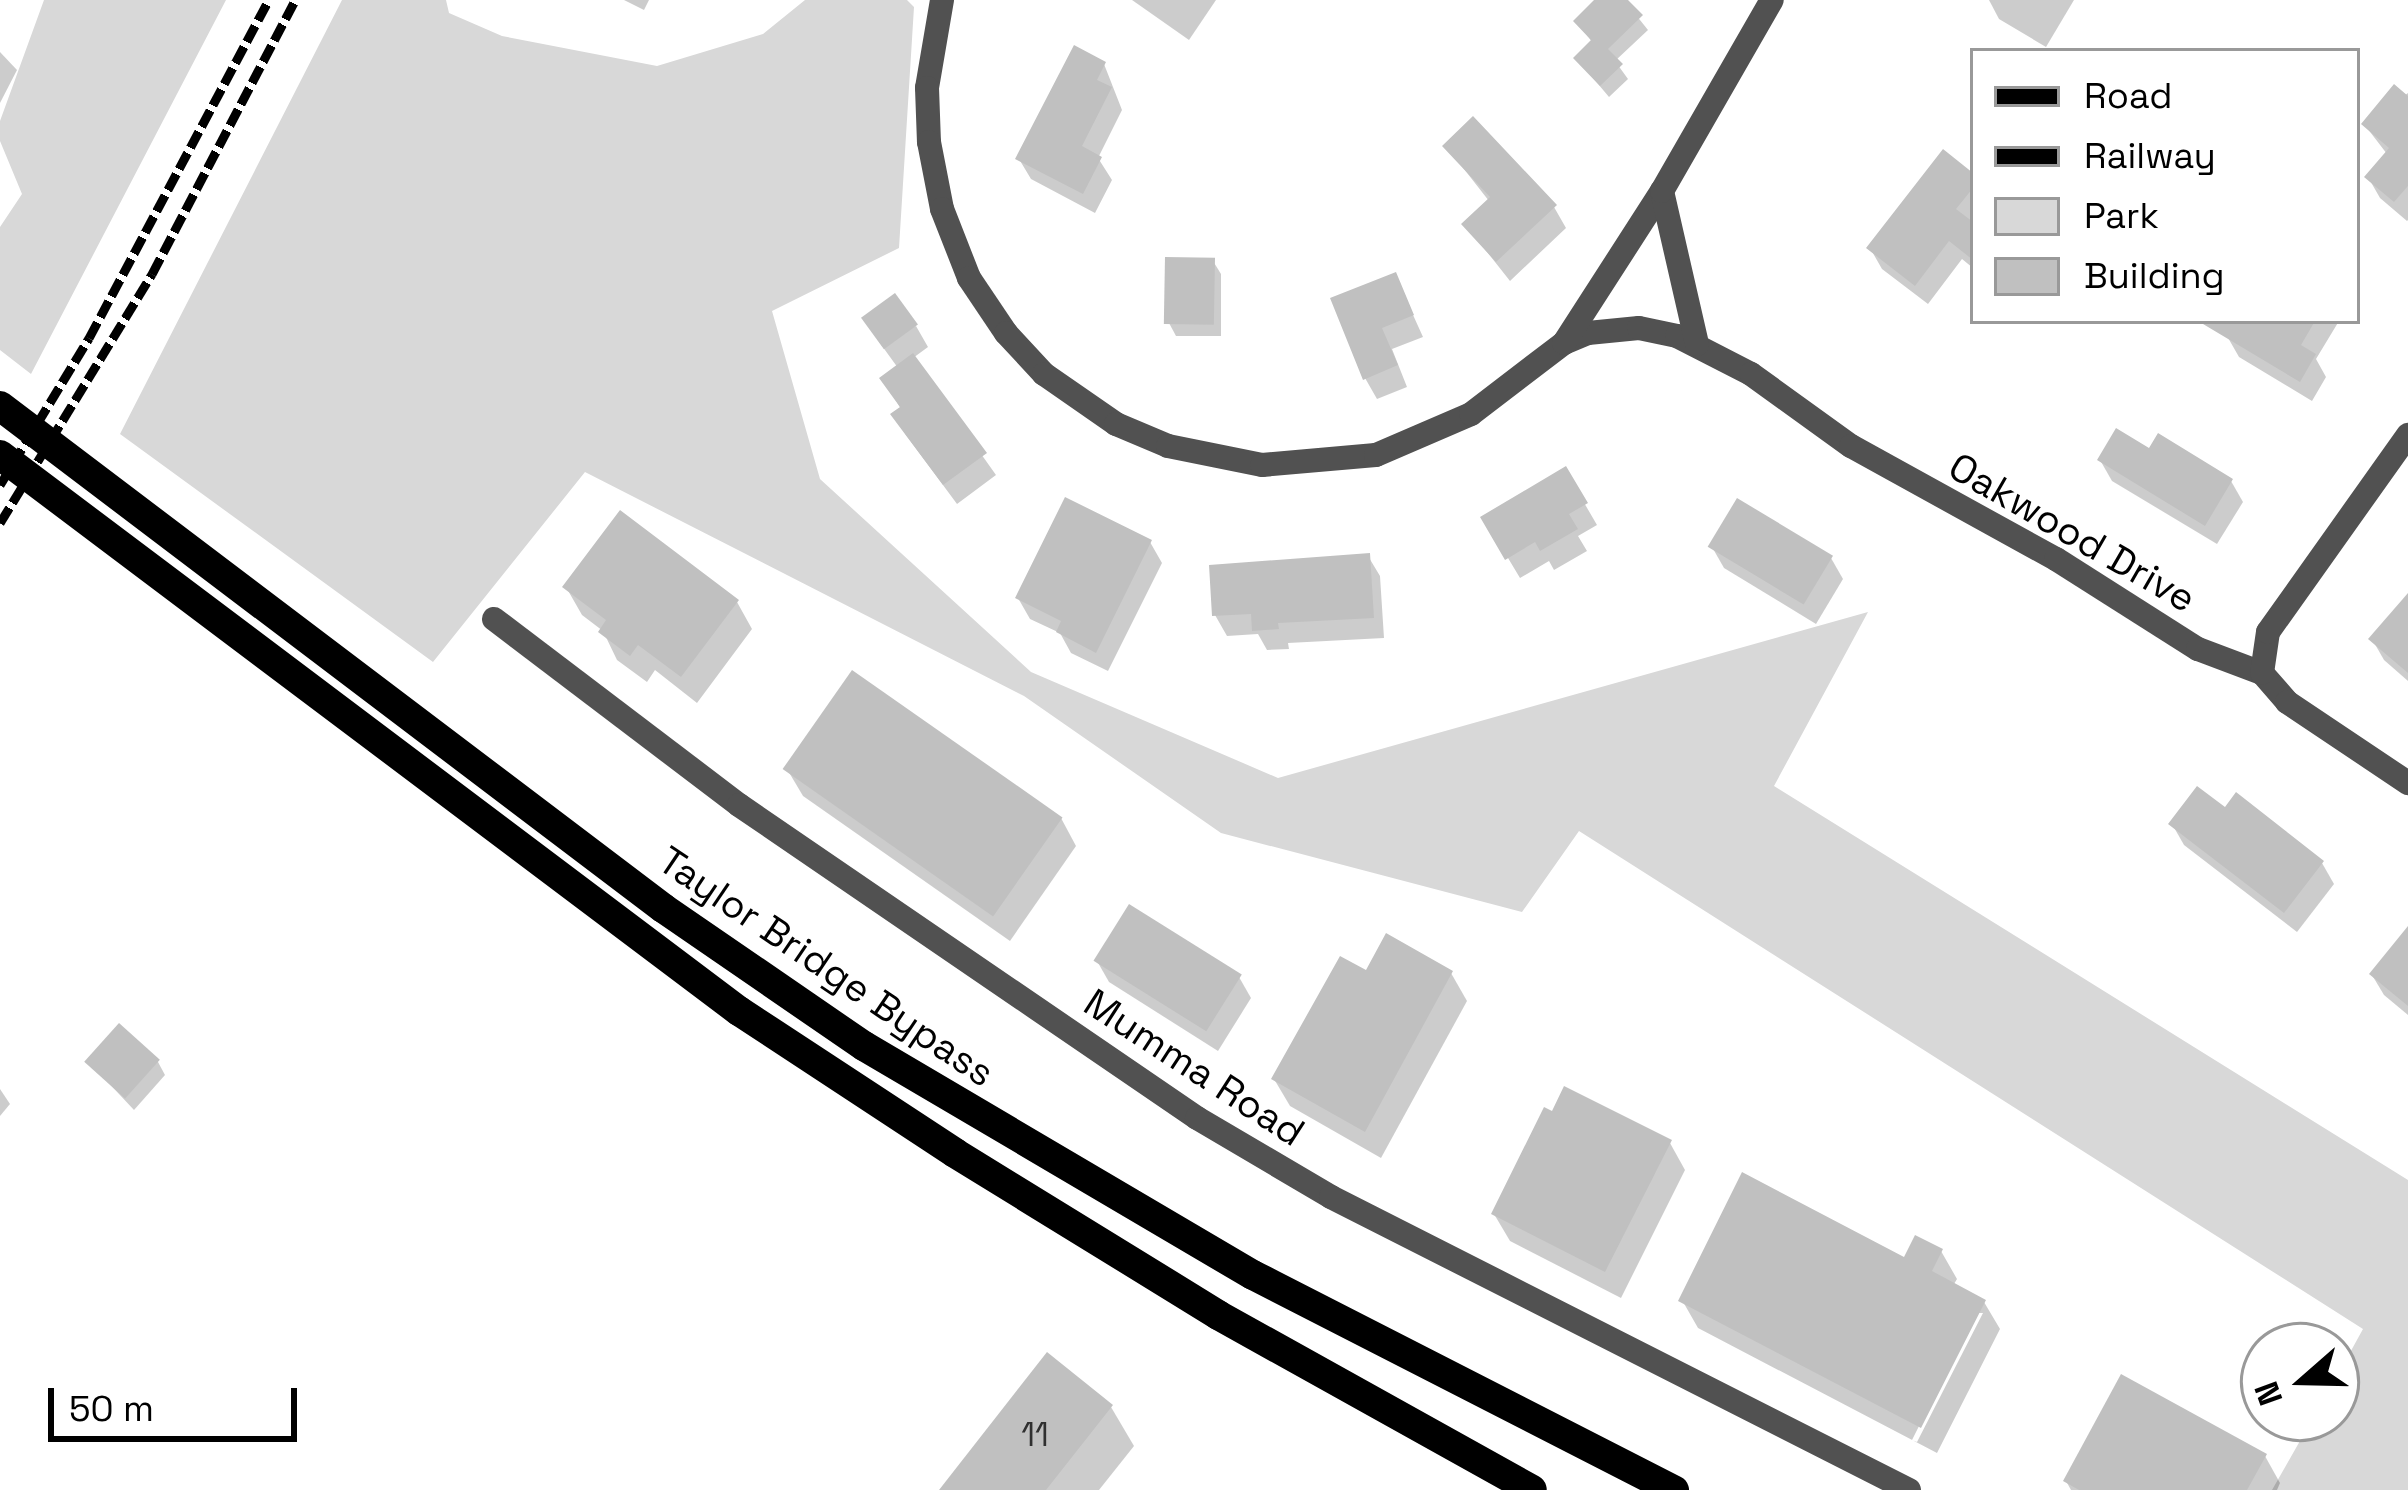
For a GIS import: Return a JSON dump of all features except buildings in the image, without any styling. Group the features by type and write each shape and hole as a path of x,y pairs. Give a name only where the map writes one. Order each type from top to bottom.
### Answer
{"main road":[{"name":"Taylor Bridge Bypass","path":"0,406 663,908 864,1046 1252,1275 1674,1490"},
{"name":"Taylor Bridge Bypass","path":"0,455 740,1011 955,1153 1218,1316 1532,1490"}],"street":[{"path":"942,0 931,43 929,142 942,209 969,278 1006,333 1044,374 1116,424 1168,446 1262,465 1376,454 1471,414 1564,343 1662,191 1772,0"},
{"path":"1662,191 1697,344"},
{"name":"Oakwood Drive","path":"1564,343 1611,328 1640,328 1697,344 1750,374 1851,446 2056,559 2198,650 2262,674 2287,702 2408,782"},
{"path":"2262,674 2268,632 2304,574 2408,436"},
{"name":"Mumma Road","path":"494,619 740,805 1168,1100 1331,1197 1909,1490"}],"green space":[{"path":"44,0 226,0 31,374 0,350 0,227 22,194 0,141 0,121"},
{"path":"342,0 446,0 449,13 502,36 657,66 763,34 805,0 907,0 914,7 899,248 772,311 820,479 1031,672 1278,778 1868,612 1774,786 2408,1180 2408,1490 2272,1490 2299,1442 2360,1442 2360,1322 2352,1322 1579,831 1522,912 1221,833 1024,696 585,472 433,662 120,434"}],"railway":[{"path":"0,485 89,338 269,0"},
{"path":"0,523 152,274 295,0"}]}
